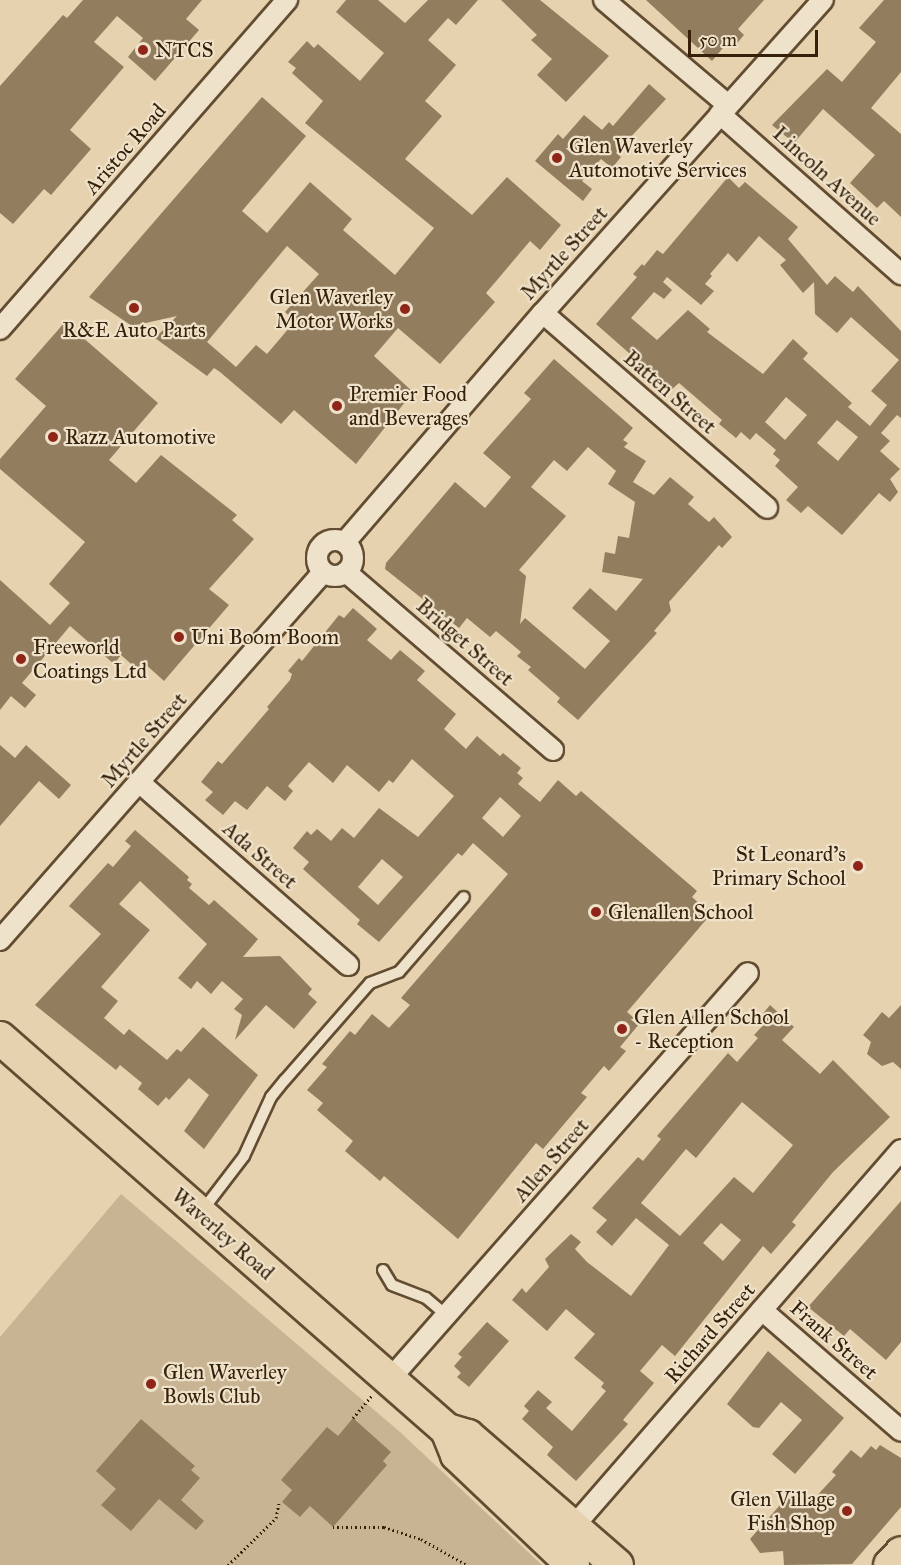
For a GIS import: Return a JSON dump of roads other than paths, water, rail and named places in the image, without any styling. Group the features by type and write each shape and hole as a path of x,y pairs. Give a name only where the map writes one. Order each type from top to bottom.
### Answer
{"highway":[{"path":"890,1565 901,1552"}],"main road":[{"name":"Waverley Road","path":"0,1038 200,1214 381,1387 447,1430 468,1436 567,1546 617,1565"}],"street":[{"name":"Aristoc Road","path":"0,329 287,0"},
{"name":"Lincoln Avenue","path":"604,0 901,274"},
{"name":"Myrtle Street","path":"345,542 543,313 823,0"},
{"name":"Batten Street","path":"543,313 766,508"},
{"path":"330,540 345,542 353,559 346,572 334,576 323,572 317,561 320,547 330,540"},
{"name":"Myrtle Street","path":"0,940 323,572"},
{"name":"Bridget Street","path":"346,572 553,750"},
{"name":"Ada Street","path":"139,782 348,965"},
{"name":"Allen Street","path":"381,1387 748,973"},
{"name":"Richard Street","path":"567,1546 762,1310 901,1149"},
{"name":"Frank Street","path":"762,1310 901,1431"}],"lane":[{"path":"200,1214 244,1156 272,1097 285,1080 370,983 399,972 464,897"},
{"path":"383,1270 392,1285 426,1298 446,1315"}],"place":[{"name":"NTCS","path":"143,50"},
{"name":"Glen Waverley Automotive Services","path":"557,158"},
{"name":"R&E Auto Parts","path":"134,308"},
{"name":"Glen Waverley Motor Works","path":"405,309"},
{"name":"Premier Food and Beverages","path":"337,406"},
{"name":"Razz Automotive","path":"53,437"},
{"name":"Uni Boom Boom","path":"179,637"},
{"name":"Freeworld Coatings Ltd","path":"21,659"},
{"name":"St Leonard's Primary School","path":"858,866"},
{"name":"Glenallen School","path":"596,912"},
{"name":"Glen Allen School - Reception","path":"622,1029"},
{"name":"Glen Waverley Bowls Club","path":"151,1384"},
{"name":"Glen Village Fish Shop","path":"847,1511"}]}
